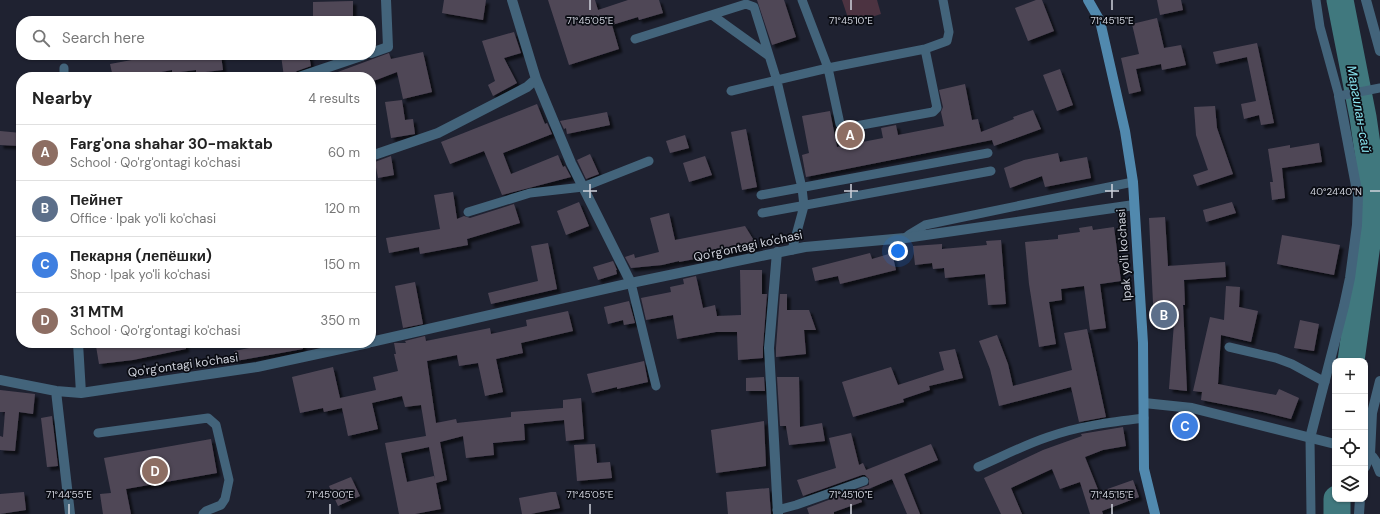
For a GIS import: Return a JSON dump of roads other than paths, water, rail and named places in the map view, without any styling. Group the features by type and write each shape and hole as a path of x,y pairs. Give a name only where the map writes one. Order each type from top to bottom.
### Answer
{"main road":[{"name":"Ipak yo'li ko'chasi","path":"1088,0 1100,21 1125,131 1133,182 1143,343 1144,469 1155,514"}],"street":[{"path":"376,51 388,47 386,0"},
{"path":"512,0 536,79 571,163 631,283"},
{"path":"1366,0 1380,51"},
{"path":"314,72 349,60"},
{"path":"376,154 438,133 527,87 536,79"},
{"path":"1310,438 1344,306 1350,278 1357,225 1358,196 1340,96"},
{"name":"Qo'rg'ontagi ko'chasi","path":"376,342 631,283 777,252 805,247 905,238 1134,205"},
{"path":"777,252 769,348 777,512"},
{"path":"78,348 81,393"},
{"name":"Qo'rg'ontagi ko'chasi","path":"0,380 56,391 81,393 257,368 347,348"},
{"path":"1380,381 1372,413 1373,456 1380,472"},
{"path":"56,391 70,514"},
{"path":"1144,403 1192,408 1332,443"},
{"path":"1366,466 1373,456"},
{"path":"1359,514 1360,502"}],"lane":[{"path":"802,0 828,68 840,124 845,128 933,112 937,108 925,49"},
{"path":"731,91 828,68 925,49 947,41 949,32 943,0"},
{"path":"1316,0 1320,27 1340,96 1380,88"},
{"path":"635,40 746,4 754,7 777,80 802,188 804,206 792,250"},
{"path":"712,15 769,56"},
{"path":"761,195 988,152"},
{"path":"468,212 530,193 583,187 649,161"},
{"path":"762,213 991,171"},
{"path":"905,238 925,225 1133,182"},
{"path":"631,283 656,386"},
{"path":"1229,347 1276,358 1292,364 1325,382"},
{"path":"98,433 208,418 216,426 229,480 225,499 221,505 206,511 203,514"},
{"path":"978,468 1047,437 1069,430 1109,422 1144,418"},
{"path":"1310,438 1311,514"},
{"path":"777,512 864,481"}],"waterway":[{"name":"Маргилан-сай","path":"1340,0 1363,117 1374,193 1351,358"},
{"name":"Маргилан-сай","path":"1337,502 1337,514"}],"place":[{"name":"Farg'ona shahar 30-maktab","path":"850,135"},
{"name":"Пейнет","path":"1164,315"},
{"name":"Пекарня (лепёшки)","path":"1185,426"},
{"name":"31 MTM","path":"155,471"}]}
